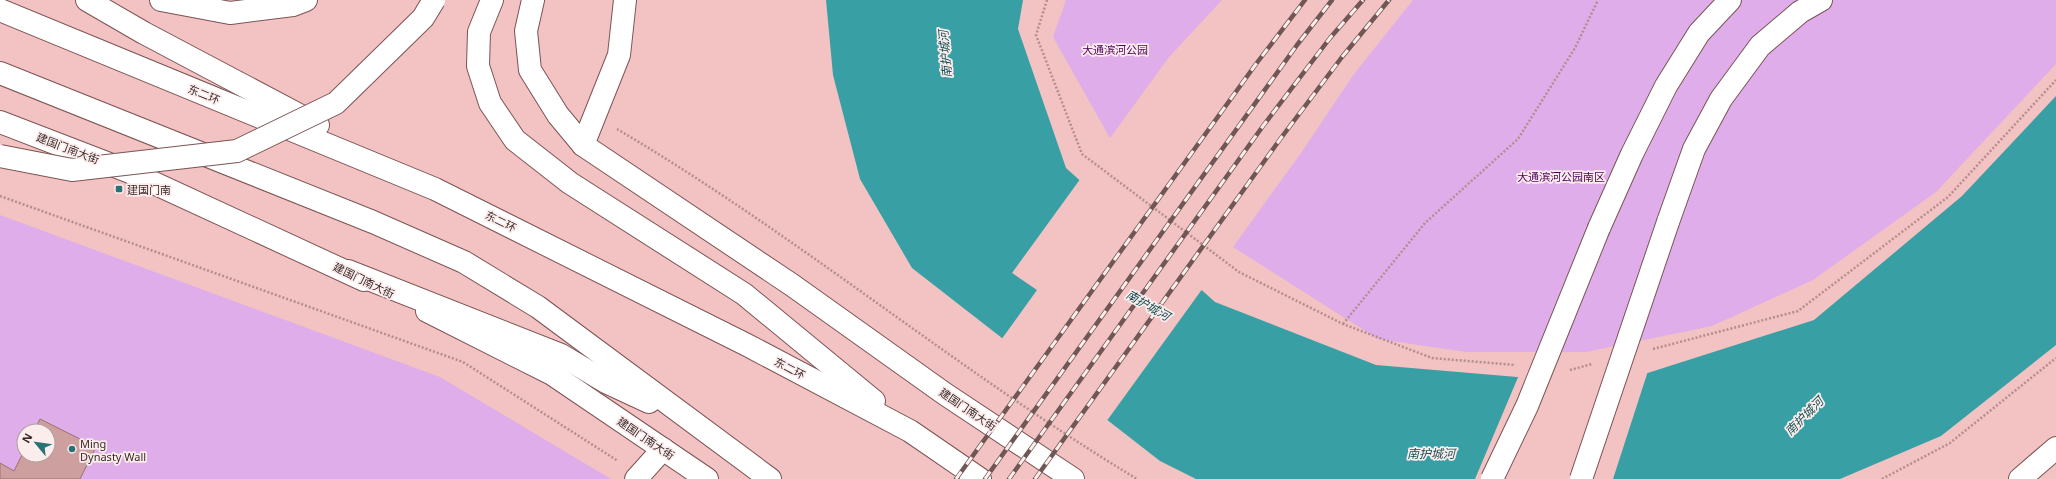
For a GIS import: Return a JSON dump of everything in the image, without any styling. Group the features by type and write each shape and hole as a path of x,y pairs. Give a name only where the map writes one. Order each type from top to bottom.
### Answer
{"main road":[{"path":"87,0 144,33 366,150 435,189"},
{"path":"161,0 230,13 293,5 306,0"},
{"path":"0,156 72,170 237,151 336,103 423,18 434,0"},
{"path":"492,0 479,32 478,66 490,103 515,140 570,183 744,294 910,431"},
{"name":"建国门南大街","path":"533,0 526,31 530,70 558,115 582,145 792,285 945,394 1072,479"},
{"path":"582,145 619,55 625,0"},
{"path":"1492,479 1527,406 1599,228 1632,154 1666,86 1699,33 1730,0"},
{"path":"1581,479 1694,149 1721,98 1760,46 1800,12 1821,0"},
{"name":"东二环","path":"0,10 435,189 747,344 910,431 980,479"},
{"path":"0,73 374,222 464,262 538,307 686,419 770,479"},
{"name":"建国门南大街","path":"0,122 130,172 348,271 552,374 707,479"},
{"path":"348,271 561,355 606,382 686,419"},
{"path":"2020,479 2056,448"},
{"path":"638,477 663,449"}],"path":[{"path":"1047,0 1036,35 1082,154 1239,272 1343,324 1432,358 1516,365"},
{"path":"1343,324 1425,223 1518,139 1575,48 1598,0"},
{"path":"1646,351 1798,312 1948,197 2056,80"},
{"path":"594,116 660,154 950,356 1093,452 1137,479"},
{"path":"0,196 464,362 638,477"},
{"path":"1882,479 1950,443 2056,358"},
{"path":"1562,370 1569,370 1600,362"}],"green space":[{"name":"大通滨河公园","path":"1066,0 1222,0 1169,57 1110,138 1053,37"},
{"name":"大通滨河公园南区","path":"1413,0 2056,0 2056,64 1936,192 1813,280 1712,326 1586,352 1466,352 1378,339 1233,247 1301,153 1354,74"},
{"path":"0,215 440,377 611,479 0,479"}],"water":[{"name":"南护城河","path":"826,0 1023,0 1018,29 1066,168 1215,302 1376,365 1610,385 1814,320 1962,196 2056,96 2056,345 1941,436 1840,479 1196,479 1160,461 912,268 860,179 833,75"}],"pier":[{"path":"1081,178 1203,288 1106,422 1001,340 1037,290 1012,273"},
{"path":"1648,371 1613,479 1475,479 1519,375 1610,383"}],"building":[{"name":"Ming Dynasty Wall","path":"40,419 48,423 38,423"},
{"name":"Ming Dynasty Wall","path":"56,427 96,447 80,479 0,479 0,463 14,471 18,463 56,463"}],"railway":[{"path":"956,479 1256,64 1305,0"},
{"path":"985,479 1297,45 1332,0"},
{"path":"1009,479 1263,126 1330,38 1363,0"},
{"path":"1035,479 1281,138 1342,57 1389,0"}],"place":[{"name":"建国门南","path":"119,189"},
{"name":"Ming Dynasty Wall","path":"72,449"}]}
